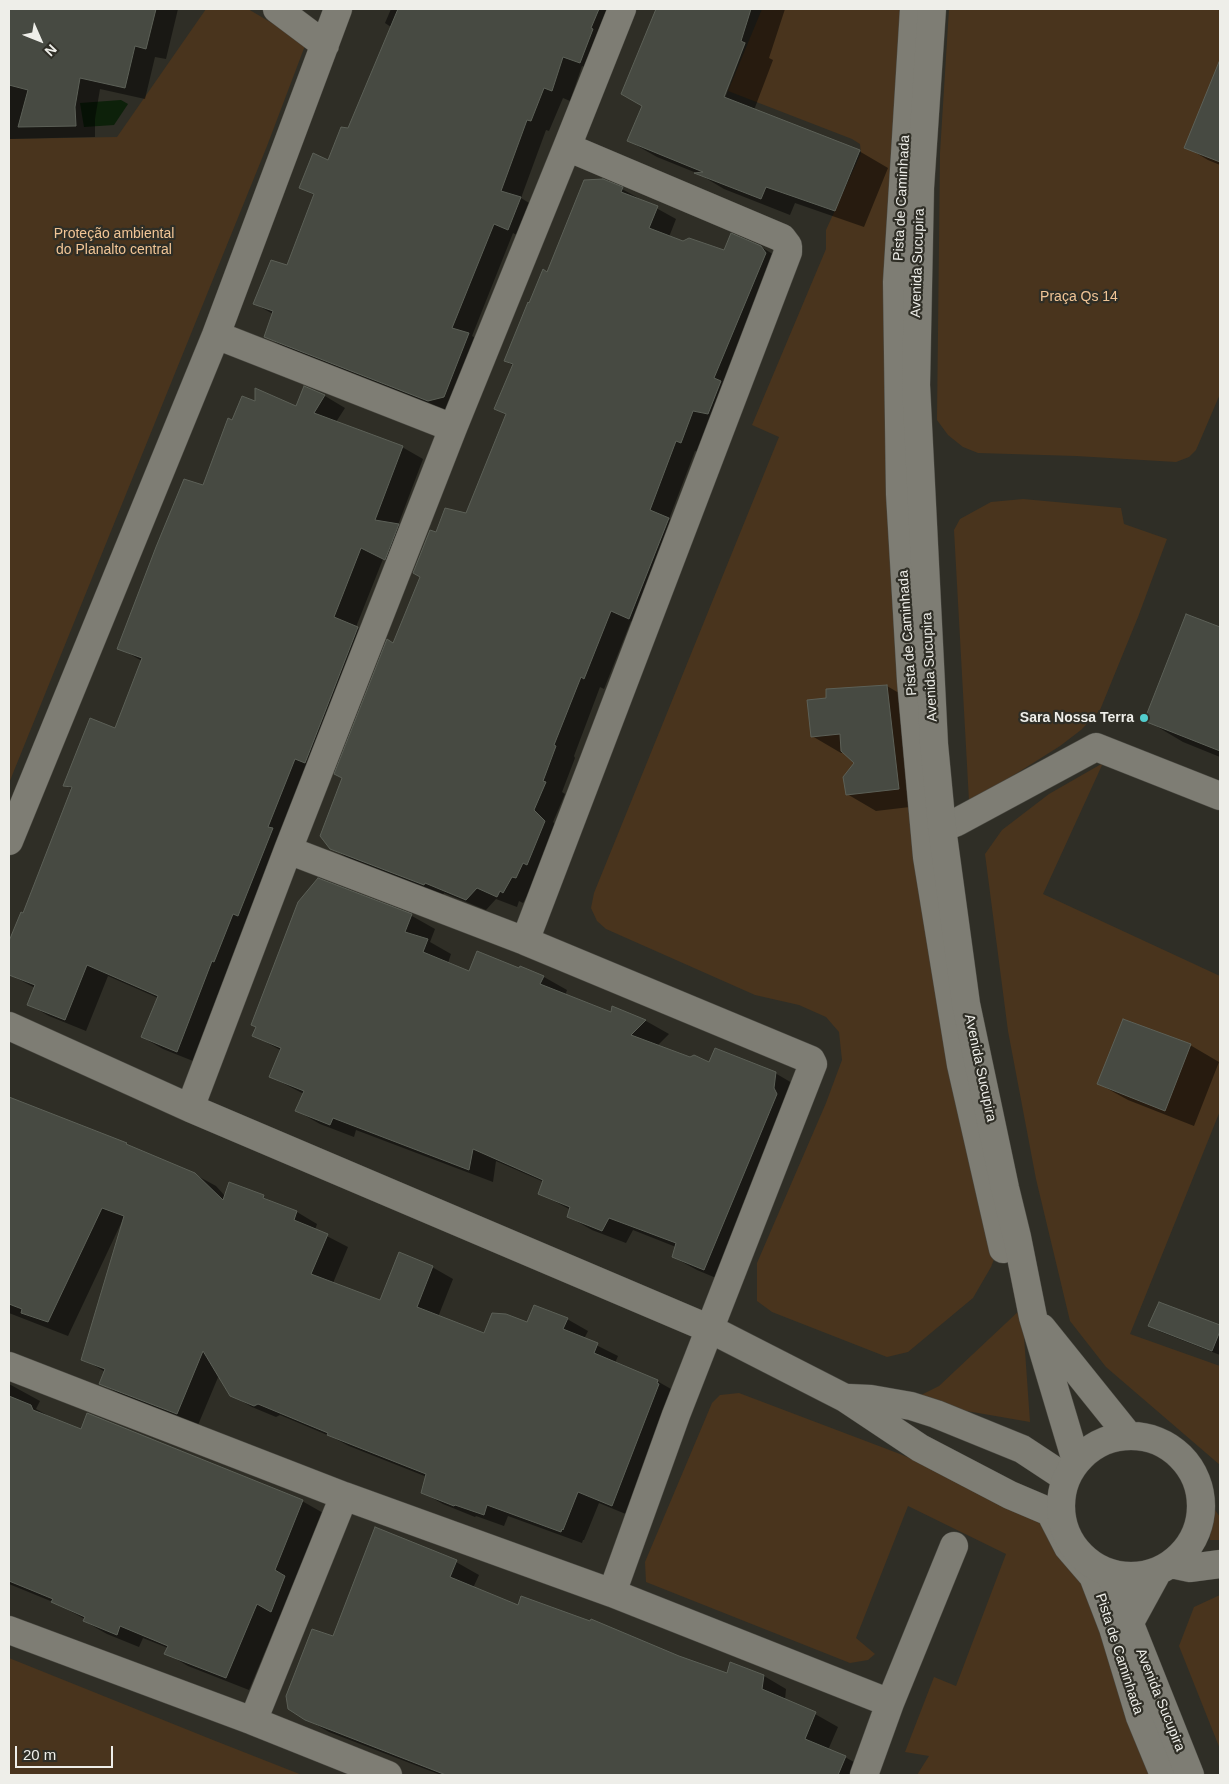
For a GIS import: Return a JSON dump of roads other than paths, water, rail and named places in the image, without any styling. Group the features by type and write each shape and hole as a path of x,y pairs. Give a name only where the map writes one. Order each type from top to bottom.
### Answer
{"street":[{"path":"277,9 325,45"},
{"path":"9,841 216,334 338,9"},
{"path":"190,1108 288,850 453,428 622,9"},
{"name":"Pista de Caminhada","path":"914,9 897,282 900,494 910,681 927,857 961,1065 1003,1249"},
{"name":"Avenida Sucupira","path":"932,9 920,188 916,385 934,744 942,828 966,1004 1033,1317 1071,1470"},
{"path":"525,941 788,252 788,246 782,238 567,147"},
{"path":"216,334 453,428"},
{"path":"942,828 957,822 1096,747 1220,796"},
{"path":"288,850 525,941 812,1061 813,1064 676,1415 612,1593"},
{"path":"9,1026 190,1108 710,1329 845,1398 920,1448 1010,1495 1056,1516 1069,1541 1080,1555 1094,1566 1110,1574 1142,1576 1165,1568 1182,1555 1198,1530 1201,1501 1210,1490 1172,1448 1158,1440 1143,1436 1118,1436 1090,1448 1071,1470 1056,1516"},
{"name":"Avenida Sucupira","path":"1033,1317 1128,1435"},
{"path":"9,1366 344,1496 612,1593 890,1703"},
{"path":"845,1398 871,1399 911,1406 936,1414 1071,1470"},
{"path":"253,1721 344,1496"},
{"name":"Pista de Caminhada","path":"1056,1516 1068,1547 1093,1576 1113,1628 1140,1717 1164,1775"},
{"path":"864,1775 890,1703 954,1546"},
{"path":"1165,1568 1190,1568 1220,1564"},
{"path":"1130,1624 1165,1568"},
{"name":"Avenida Sucupira","path":"1110,1574 1190,1775"},
{"path":"9,1630 253,1721 388,1775"}],"place":[{"name":"Sara Nossa Terra","path":"1144,718"}],"park label":[{"name":"Proteção ambiental do Planalto central","path":"114,242"},
{"name":"Praça Qs 14","path":"1079,297"}]}
